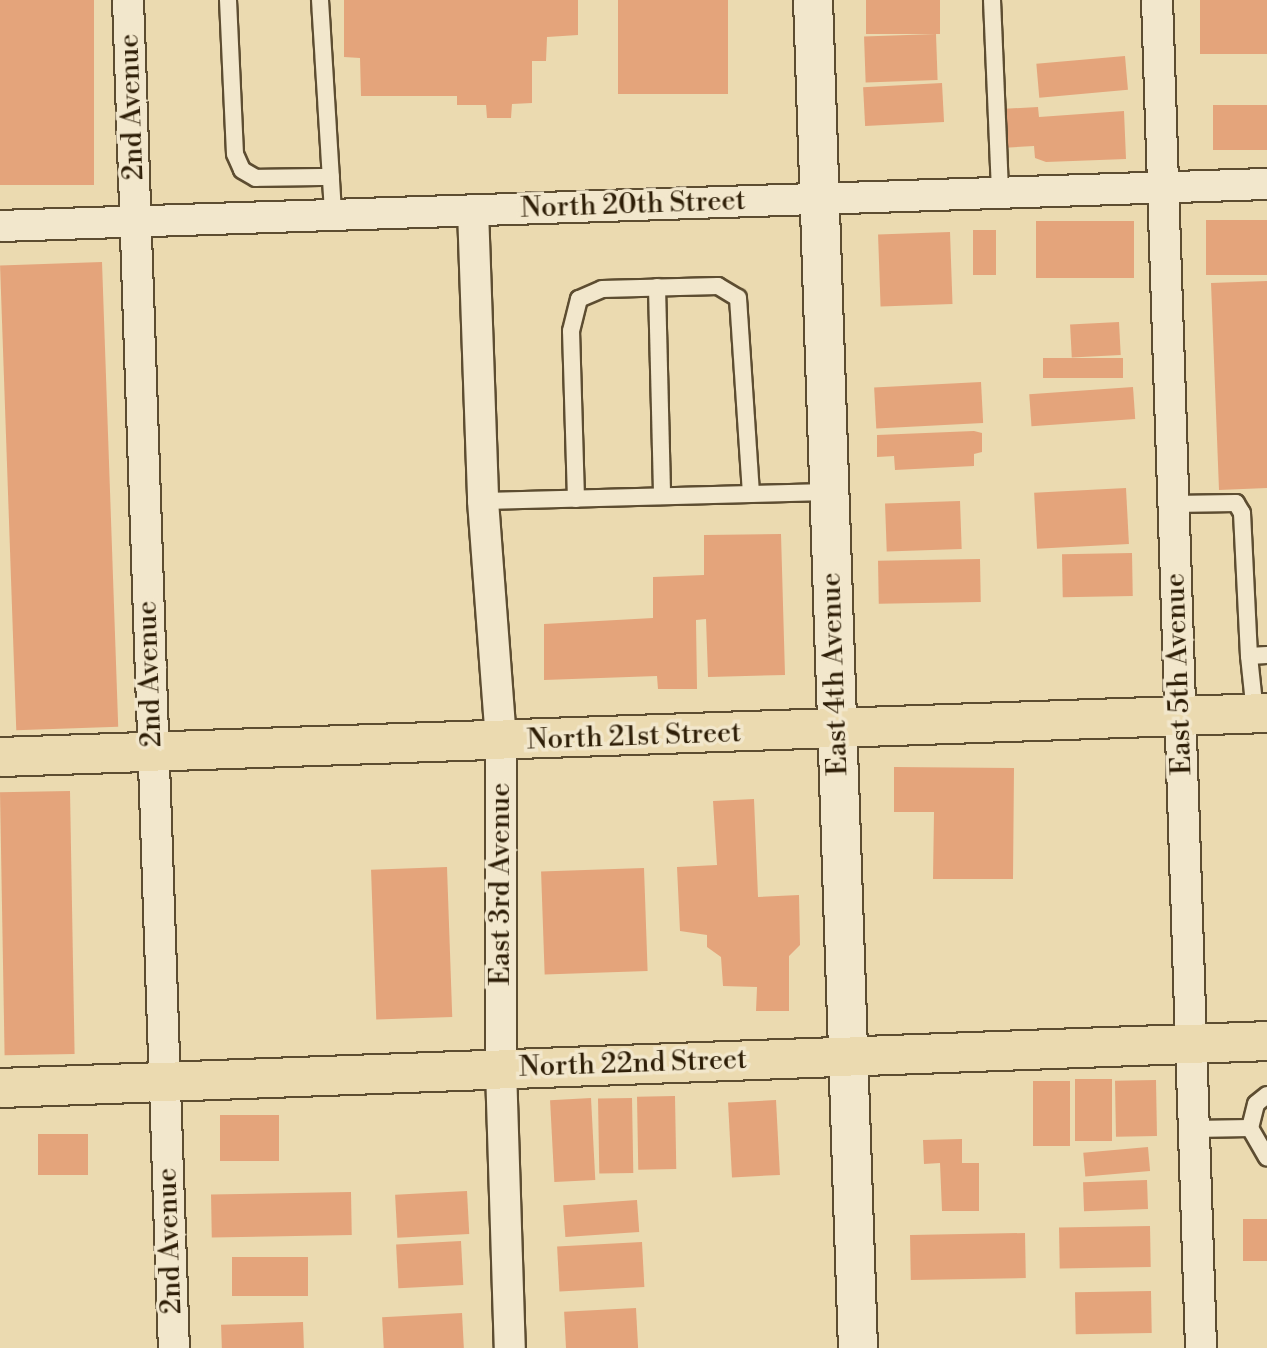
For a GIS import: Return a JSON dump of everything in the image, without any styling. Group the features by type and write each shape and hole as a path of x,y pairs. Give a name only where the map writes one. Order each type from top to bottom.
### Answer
{"main road":[{"name":"North 21st Street","path":"0,757 501,742 1261,713"},
{"name":"North 22nd Street","path":"0,1087 1267,1041"}],"street":[{"name":"2nd Avenue","path":"128,0 174,1348"},
{"name":"East 4th Avenue","path":"813,0 858,1348"},
{"name":"East 5th Avenue","path":"1157,0 1201,1348"},
{"name":"North 20th Street","path":"0,226 1267,184"},
{"name":"East 3rd Avenue","path":"473,210 483,501 501,742 501,1069 510,1348"}],"lane":[{"path":"228,0 235,155 242,170 256,178 331,177"},
{"path":"320,0 333,215"},
{"path":"992,0 999,193"},
{"path":"576,499 571,331 579,299 602,289 718,286 738,298 751,494"},
{"path":"657,288 662,496"},
{"path":"483,501 829,492"},
{"path":"1173,504 1236,503 1242,513 1249,656 1261,713"},
{"path":"1249,656 1267,655"},
{"path":"1267,1095 1256,1104 1250,1128 1267,1158"},
{"path":"1194,1129 1250,1128"}],"building":[{"path":"0,0 94,0 94,185 0,185"},
{"path":"344,0 578,0 578,35 547,37 546,61 532,61 532,103 512,104 511,118 487,118 486,105 457,105 457,96 361,96 360,58 344,57"},
{"path":"618,0 728,0 728,94 618,94"},
{"path":"866,0 940,0 940,34 866,34"},
{"path":"1200,0 1267,0 1267,54 1200,54"},
{"path":"936,34 938,80 866,82 864,37"},
{"path":"1125,56 1128,90 1039,98 1036,64"},
{"path":"942,83 944,122 865,126 863,87"},
{"path":"1213,105 1267,105 1267,150 1213,150"},
{"path":"1038,107 1039,117 1124,111 1126,159 1046,162 1035,158 1034,146 1001,148 1000,109"},
{"path":"1206,220 1267,220 1267,275 1206,275"},
{"path":"1036,221 1134,221 1134,278 1036,278"},
{"path":"973,230 996,230 996,275 973,275"},
{"path":"950,232 953,304 881,306 878,235"},
{"path":"102,262 118,727 16,730 0,266"},
{"path":"1267,281 1267,488 1219,490 1211,283"},
{"path":"1119,322 1121,355 1072,358 1070,325"},
{"path":"1043,358 1123,358 1123,378 1043,378"},
{"path":"981,382 983,423 876,429 874,388"},
{"path":"1133,387 1135,419 1031,426 1029,394"},
{"path":"974,431 982,433 982,452 974,454 974,466 895,470 894,456 877,457 877,435"},
{"path":"1126,488 1129,544 1037,549 1034,493"},
{"path":"960,501 962,549 887,552 885,504"},
{"path":"781,534 785,675 708,677 706,619 696,620 697,689 658,689 657,676 544,680 544,624 653,618 653,577 704,575 704,535"},
{"path":"1132,553 1133,596 1063,597 1062,554"},
{"path":"980,559 981,602 879,604 878,561"},
{"path":"894,767 1014,768 1013,879 933,879 934,812 894,812"},
{"path":"70,791 75,1054 5,1055 0,792"},
{"path":"754,799 758,897 799,895 800,945 789,956 789,1011 756,1011 757,987 723,986 721,957 707,947 707,935 680,931 677,867 717,865 713,801"},
{"path":"447,867 452,1017 376,1020 371,870"},
{"path":"644,868 648,971 545,975 541,872"},
{"path":"1075,1079 1112,1079 1112,1141 1075,1141"},
{"path":"1156,1080 1157,1136 1116,1137 1115,1081"},
{"path":"1033,1081 1070,1081 1070,1146 1033,1146"},
{"path":"675,1096 676,1169 638,1170 637,1097"},
{"path":"591,1098 595,1180 554,1182 550,1100"},
{"path":"632,1098 633,1173 599,1174 598,1099"},
{"path":"776,1100 780,1175 732,1177 728,1103"},
{"path":"220,1115 279,1115 279,1161 220,1161"},
{"path":"38,1134 88,1134 88,1175 38,1175"},
{"path":"962,1139 962,1163 979,1163 979,1211 942,1211 940,1163 924,1164 923,1140"},
{"path":"1148,1147 1150,1171 1085,1177 1083,1153"},
{"path":"1147,1180 1148,1209 1084,1211 1083,1182"},
{"path":"467,1191 469,1234 397,1238 395,1195"},
{"path":"351,1192 352,1235 212,1237 211,1194"},
{"path":"637,1200 639,1232 565,1237 563,1205"},
{"path":"1243,1219 1267,1219 1267,1261 1243,1261"},
{"path":"1150,1226 1151,1267 1060,1269 1059,1228"},
{"path":"1025,1233 1026,1278 911,1280 910,1235"},
{"path":"461,1241 463,1285 398,1288 396,1244"},
{"path":"642,1242 644,1287 559,1291 557,1246"},
{"path":"232,1257 308,1257 308,1296 232,1296"},
{"path":"1151,1291 1152,1333 1076,1334 1075,1292"},
{"path":"636,1308 638,1348 566,1348 564,1312"},
{"path":"462,1313 464,1348 384,1348 382,1317"},
{"path":"303,1322 304,1348 222,1348 221,1325"}]}
